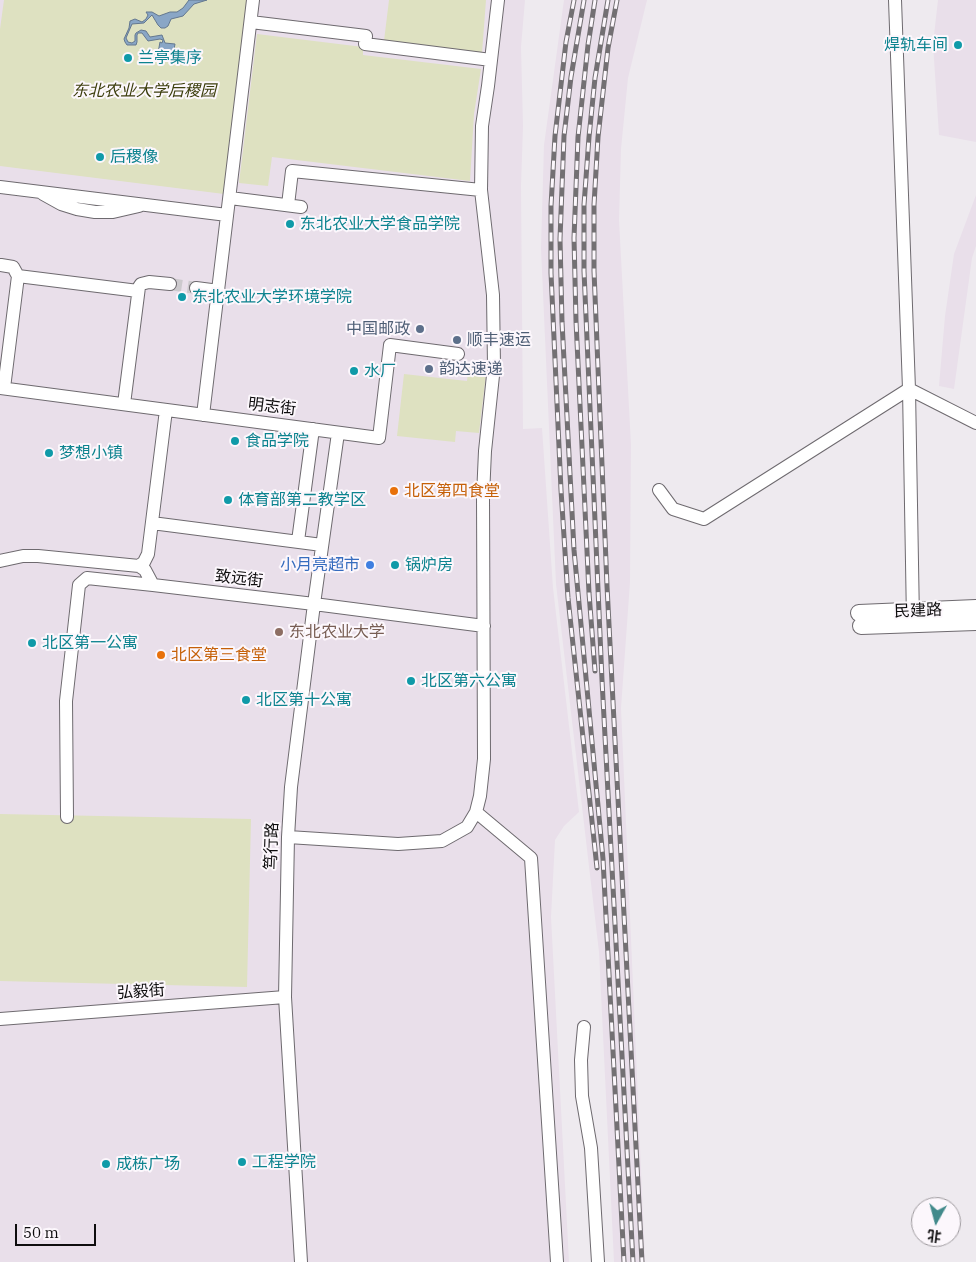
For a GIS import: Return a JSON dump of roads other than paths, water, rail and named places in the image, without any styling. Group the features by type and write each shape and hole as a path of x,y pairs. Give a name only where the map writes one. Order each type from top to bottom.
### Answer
{"street":[{"path":"203,415 253,0"},
{"path":"288,837 398,844 442,841 467,827 476,812 480,796 484,759 483,496 485,451 494,366 493,304 481,190 482,126 498,0"},
{"path":"895,0 909,389 912,618"},
{"path":"251,22 366,36 365,44 491,60"},
{"path":"230,198 294,206 292,171 325,169 481,190"},
{"path":"0,187 228,215"},
{"path":"1,265 13,267 18,276 2,388"},
{"path":"18,276 138,291"},
{"path":"124,404 138,291 141,284 145,282 170,284"},
{"path":"196,288 219,291"},
{"name":"明志街","path":"2,388 379,438 390,345 458,354"},
{"path":"909,389 976,424"},
{"path":"658,490 673,509 704,519 909,389"},
{"path":"139,566 144,562 148,554 166,410"},
{"path":"298,541 313,429"},
{"name":"笃行路","path":"301,1262 285,997 288,837 291,786 338,433"},
{"path":"152,523 322,545"},
{"path":"0,561 23,556 38,556 139,566 145,570 153,585"},
{"name":"致远街","path":"68,817 66,701 79,585 87,578 484,626"},
{"name":"民建路","path":"912,618 976,608"},
{"name":"民建路","path":"860,620 912,618 976,622"},
{"path":"476,812 531,858 557,1262"},
{"name":"弘毅街","path":"0,1018 285,997"},
{"path":"584,1027 581,1060 582,1096 591,1148 598,1262"}],"water":[{"path":"189,0 207,0 194,4 183,16 171,19 165,28 161,28 158,25 152,15 144,23 132,24 126,38 128,42 132,43 135,41 136,33 141,30 146,31 150,37 162,35 165,43 175,44 173,55 158,53 160,42 162,43 163,40 148,41 142,33 137,35 136,45 127,45 124,39 130,21 135,19 142,22 148,15 146,12 152,12 159,16 170,12 177,12"}],"tunnel":[{"path":"170,284 196,288"}],"railway":[{"path":"574,0 566,42 555,136 551,206 551,273 568,598 597,868"},
{"path":"584,0 571,77 564,136 560,239 562,322 574,550 603,859 624,1262"},
{"path":"595,0 578,137 574,238 576,321 589,593 595,671"},
{"path":"608,0 595,78 589,137 584,205 584,271 602,680 633,1262"},
{"path":"617,0 608,48 598,137 594,205 594,271 607,586 642,1262"}],"place":[{"name":"焊轨车间","path":"958,45"},
{"name":"兰亭集序","path":"128,58"},
{"name":"后稷像","path":"100,157"},
{"name":"东北农业大学食品学院","path":"290,224"},
{"name":"东北农业大学环境学院","path":"182,297"},
{"name":"中国邮政","path":"420,329"},
{"name":"顺丰速运","path":"457,340"},
{"name":"韵达速递","path":"429,369"},
{"name":"水厂","path":"354,371"},
{"name":"食品学院","path":"235,441"},
{"name":"梦想小镇","path":"49,453"},
{"name":"北区第四食堂","path":"394,491"},
{"name":"体育部第二教学区","path":"228,500"},
{"name":"小月亮超市","path":"370,565"},
{"name":"锅炉房","path":"395,565"},
{"name":"东北农业大学","path":"279,632"},
{"name":"北区第一公寓","path":"32,643"},
{"name":"北区第三食堂","path":"161,655"},
{"name":"北区第六公寓","path":"411,681"},
{"name":"北区第十公寓","path":"246,700"},
{"name":"工程学院","path":"242,1162"},
{"name":"成栋广场","path":"106,1164"}],"park label":[{"name":"东北农业大学后稷园","path":"144,91"}]}
